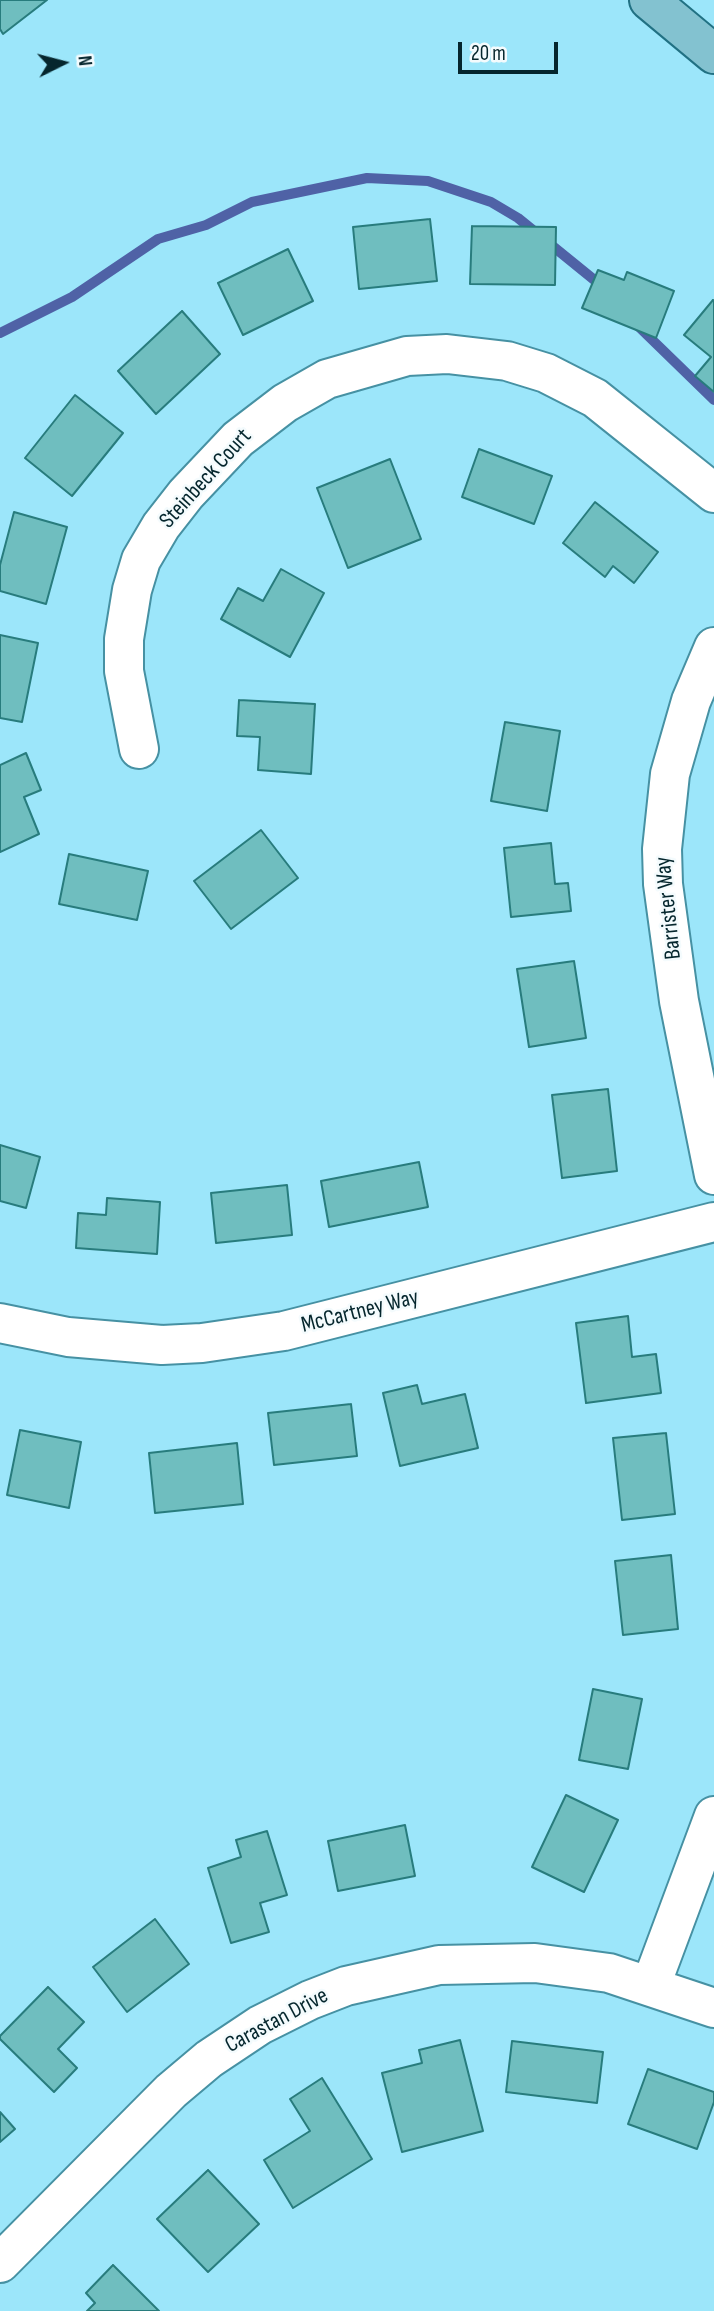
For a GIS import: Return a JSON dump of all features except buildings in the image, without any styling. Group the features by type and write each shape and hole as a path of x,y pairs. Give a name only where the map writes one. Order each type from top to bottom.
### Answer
{"main road":[{"path":"649,0 714,54"}],"street":[{"name":"Steinbeck Court","path":"139,749 124,671 124,639 132,590 141,560 161,526 186,494 237,439 285,403 327,379 407,356 447,354 507,361 546,373 595,398 714,493"},
{"name":"Barrister Way","path":"714,647 691,701 670,774 662,849 663,884 679,1001 714,1175"},
{"name":"McCartney Way","path":"0,1323 68,1338 148,1344 230,1339 284,1331 714,1222"},
{"path":"651,1985 714,1816"},
{"name":"Carastan Drive","path":"0,2263 172,2091 209,2059 260,2025 310,2000 346,1986 439,1965 496,1961 535,1963 610,1973 714,2008"}],"waterway":[{"path":"0,333 72,297 158,239 206,225 252,202 367,178 428,181 491,202 518,218 603,287"},
{"path":"639,327 714,400"}]}
